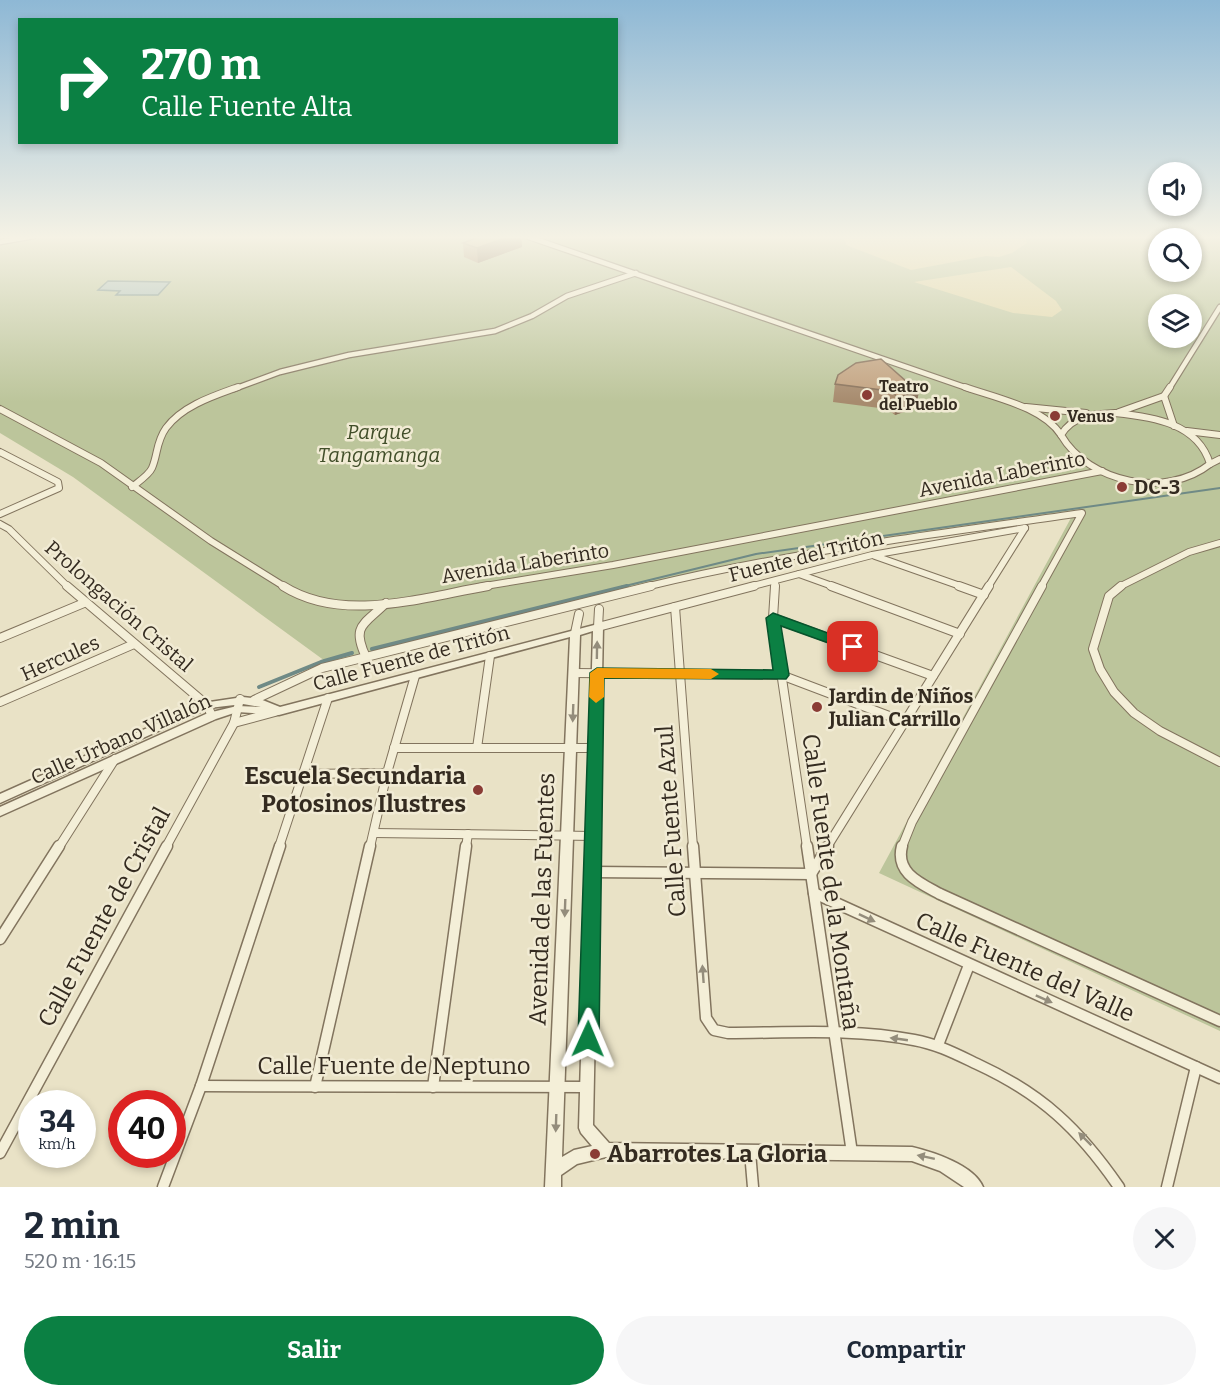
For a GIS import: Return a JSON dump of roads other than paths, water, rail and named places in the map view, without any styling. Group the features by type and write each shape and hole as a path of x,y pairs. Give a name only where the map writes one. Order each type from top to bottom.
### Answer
{"street":[{"path":"132,487 152,468 155,449 165,429 178,415 214,396 280,372 349,355 495,332 581,291"},
{"path":"689,291 1017,405 1054,424 1061,435 1064,446 1075,457 1102,471 1141,482 1166,483 1187,480 1203,474 1210,464 1220,459"},
{"path":"1115,413 1164,396 1220,307"},
{"path":"1164,396 1174,426"},
{"path":"1017,405 1093,414 1138,415 1174,426 1200,441 1207,450 1210,464"},
{"name":"Avenida Laberinto","path":"0,409 101,463 211,542 299,596 342,606 386,603 613,565 1102,471"},
{"path":"1061,435 1065,425 1076,418 1093,414"},
{"path":"1183,430 1220,435"},
{"path":"1196,447 1207,450"},
{"path":"0,452 58,482 59,488 0,514"},
{"path":"254,700 322,668 758,562 1082,513 912,822 900,849 900,864 910,876 940,894 1220,1021"},
{"name":"Prolongación Cristal","path":"0,524 9,529 84,603 207,705 212,716"},
{"name":"Fuente del Tritón","path":"598,627 872,555 1025,528 984,595"},
{"path":"1220,543 1189,552 1125,582 1109,596 1093,649 1100,669 1114,692 1134,713 1160,731 1220,762"},
{"path":"592,872 811,874 984,595 872,555"},
{"path":"800,574 960,634"},
{"name":"Calle Fuente de la Montaña","path":"775,581 773,618 852,1153"},
{"path":"0,638 84,603"},
{"path":"366,657 357,638 358,631 386,603"},
{"name":"Calle Fuente Azul","path":"675,607 706,1018 714,1030 728,1033 834,1034"},
{"path":"600,609 586,1128 606,1150"},
{"name":"Avenida de las Fuentes","path":"553,1187 575,633 579,614"},
{"path":"773,618 933,676"},
{"name":"Calle Fuente de Tritón","path":"234,723 598,627"},
{"name":"Hercules","path":"0,702 134,644"},
{"path":"477,748 490,656"},
{"path":"574,673 781,675 905,722"},
{"path":"315,1087 387,773 415,676"},
{"path":"163,1187 201,1086 328,698"},
{"name":"Calle Urbano Villalón","path":"0,812 238,704 254,700 279,711"},
{"name":"Calle Urbano Villalón","path":"0,799 207,705 238,704 279,711"},
{"name":"Calle Fuente de Cristal","path":"0,1153 234,723 238,704"},
{"path":"394,748 595,748"},
{"path":"0,939 115,759"},
{"path":"303,774 387,773"},
{"path":"374,833 593,836"},
{"path":"433,1087 468,834"},
{"name":"Calle Fuente del Valle","path":"814,893 1220,1078"},
{"path":"938,1045 969,965"},
{"path":"834,1034 894,1037 938,1045 999,1073 1046,1100 1092,1146 1119,1187"},
{"path":"1167,1187 1196,1067"},
{"name":"Calle Fuente de Neptuno","path":"201,1086 587,1087"},
{"path":"554,1171 574,1157 606,1150 912,1154 937,1160 959,1171 975,1187"},
{"path":"750,1152 753,1187"},
{"path":"959,1171 962,1187"}],"water":[{"path":"120,291 161,291 158,295 116,295"}],"waterway":[{"path":"621,587 756,554 1220,488"},
{"path":"372,649 627,586"},
{"path":"259,687 321,662 352,653"}],"place":[{"name":"Teatro del Pueblo","path":"867,395"},
{"name":"Venus","path":"1055,416"},
{"name":"DC-3","path":"1122,487"},
{"name":"Jardin de Niños Julian Carrillo","path":"817,707"},
{"name":"Escuela Secundaria Potosinos Ilustres","path":"478,790"},
{"name":"Abarrotes La Gloria","path":"595,1154"}],"park label":[{"name":"Parque Tangamanga","path":"379,444"}]}
